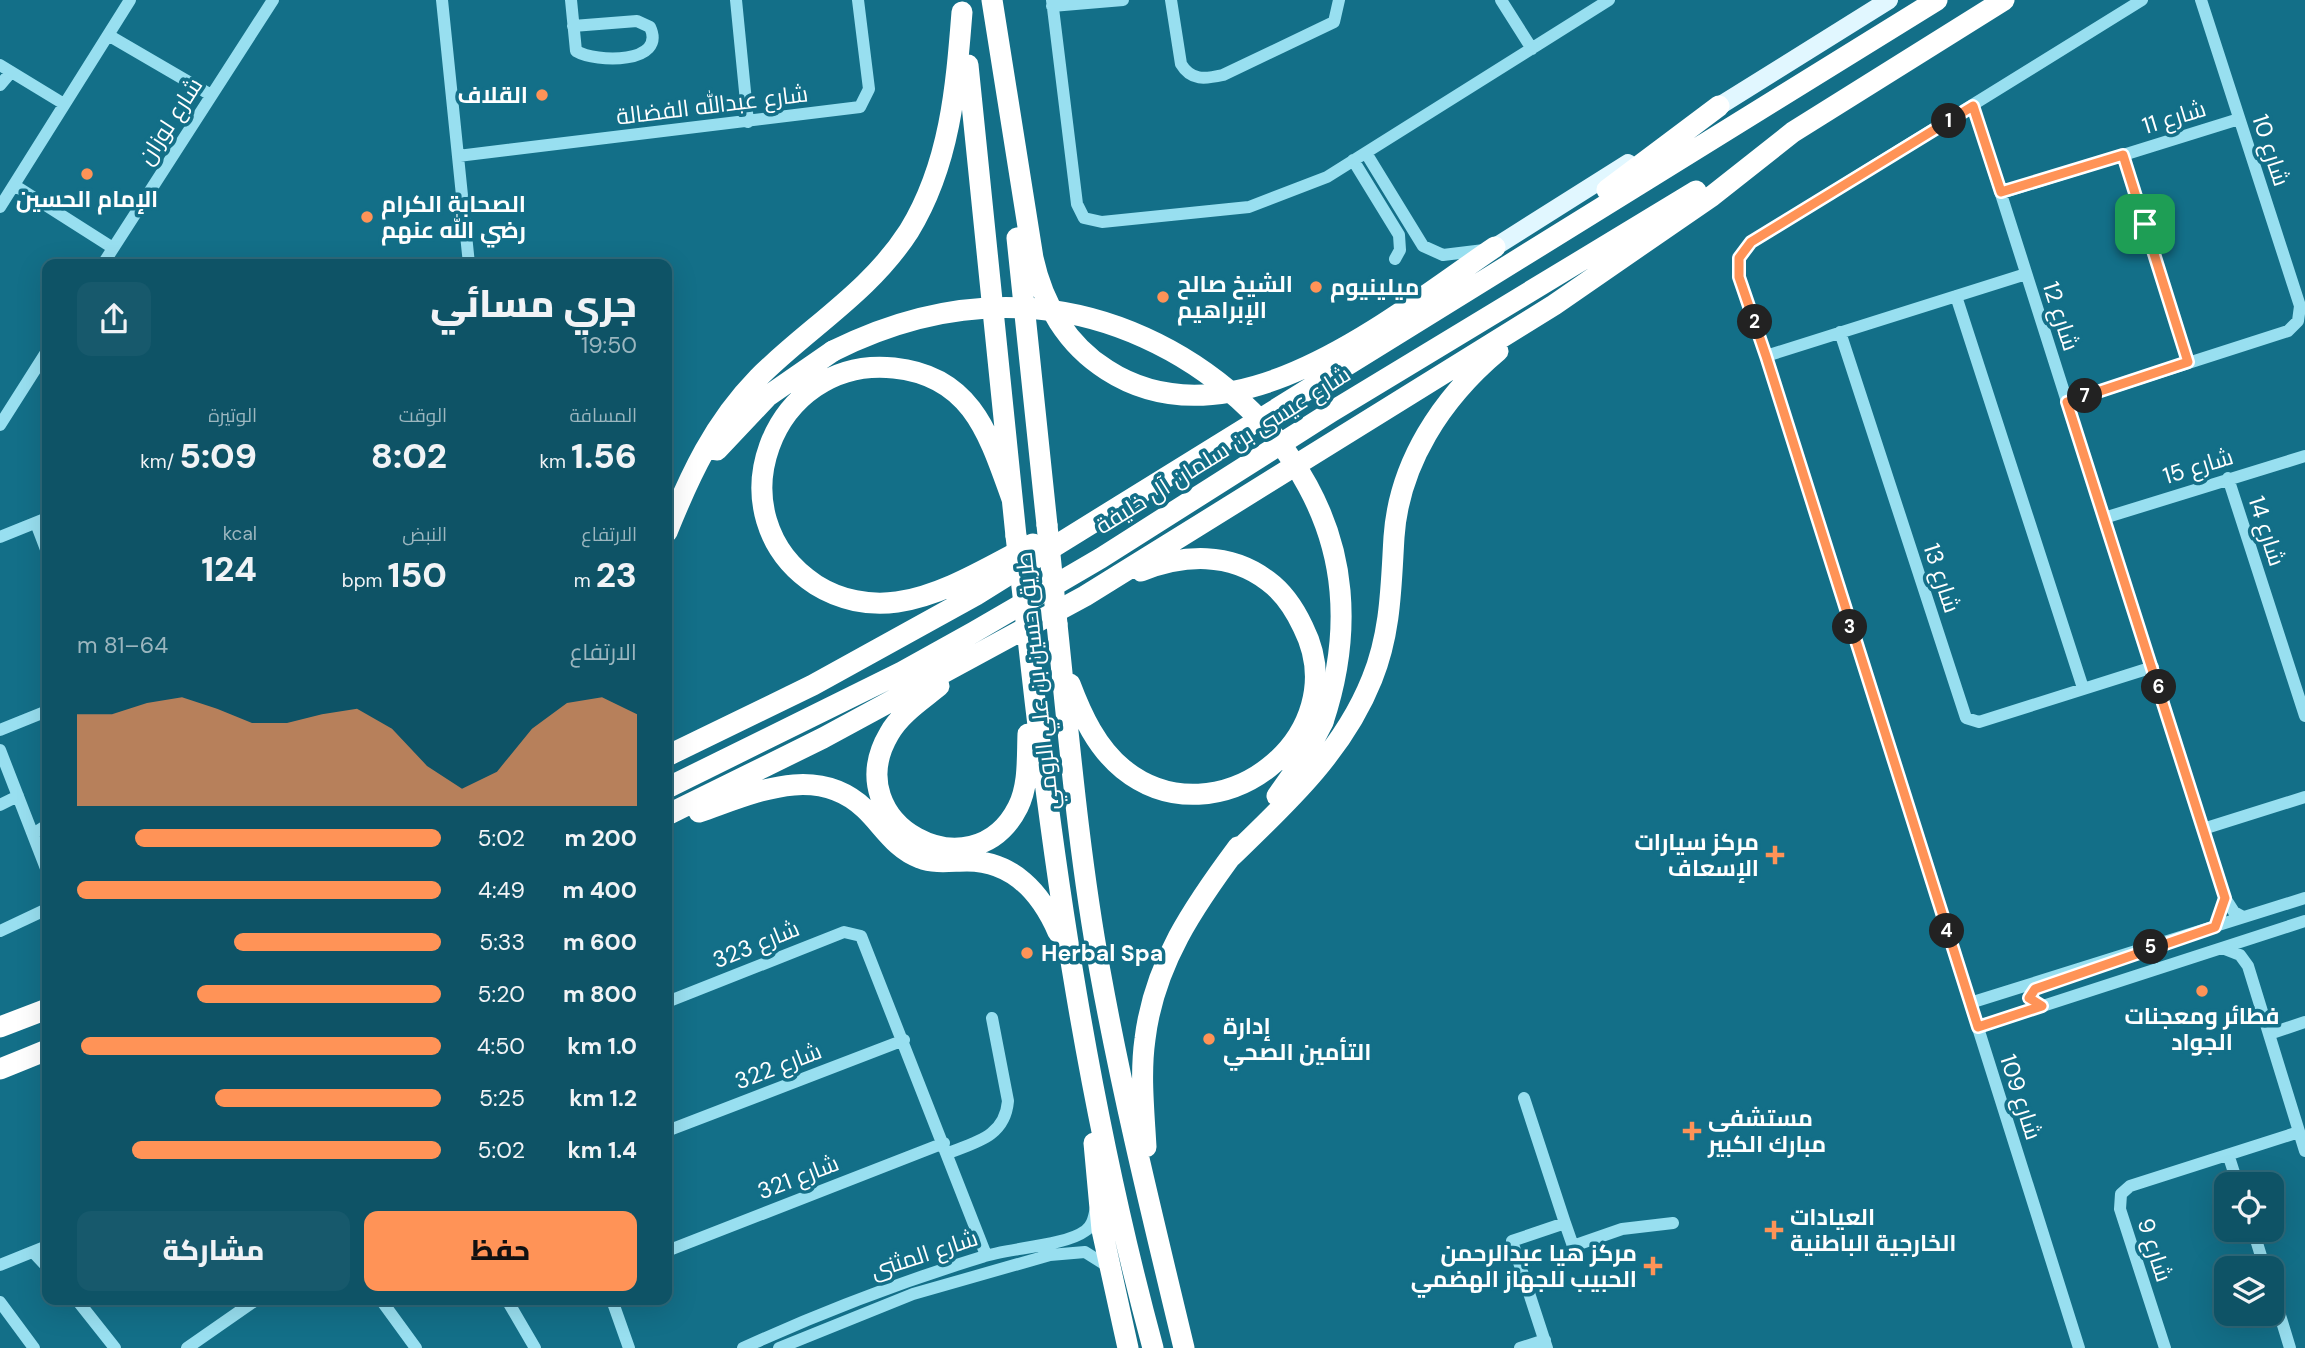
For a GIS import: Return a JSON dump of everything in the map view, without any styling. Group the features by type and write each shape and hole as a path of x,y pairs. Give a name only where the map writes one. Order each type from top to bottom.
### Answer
{"highway":[{"path":"992,0 1033,258 1041,287 1059,323 1077,346 1098,365 1125,380 1155,391 1193,395 1238,388 1299,371 1344,349 1495,247"},
{"name":"طريق حسين بن علي الرومي","path":"992,0 1082,855 1099,968 1121,1081 1184,1348"},
{"path":"1484,281 1937,0"},
{"path":"672,813 823,738 1085,596 1554,305 1712,196 1793,132 2004,0"},
{"path":"672,519 705,446 737,400 778,359 858,292 908,231 938,170 948,134 956,90 962,6"},
{"name":"طريق حسين بن علي الرومي","path":"962,6 1016,536 1067,953 1089,1065 1153,1348"},
{"path":"1484,281 1718,106"},
{"name":"شارع عيسى بن سلمان آل خليفة","path":"672,786 902,672 1066,579 1331,412 1793,132"},
{"name":"شارع عيسى بن سلمان آل خليفة","path":"672,754 813,685 940,615 1484,281"},
{"path":"1231,857 1318,769 1345,734 1364,696 1388,625 1396,522 1402,493 1423,440 1469,377 1554,305"},
{"path":"672,521 711,458 736,427 785,382 833,351 874,331 932,315 995,307 1041,309 1086,317 1137,334 1176,353 1217,381 1257,417 1293,461 1313,497 1334,557 1340,592 1341,633 1335,679 1323,722 1294,774 1180,930 1151,1003 1144,1041 1143,1092 1150,1205"},
{"path":"1012,499 988,436 964,398 925,375 882,367 860,368 834,376 811,389 793,405 771,441 761,488 769,529 791,564 813,583 838,596 882,603 912,599 942,589 1161,481"},
{"path":"1060,654 1075,698 1095,738 1124,770 1164,790 1201,794 1242,785 1278,761 1305,722 1314,688 1311,646 1290,605 1275,587 1259,574 1234,563 1195,557 1153,566 1085,596"},
{"path":"990,649 902,717 888,735 882,751 878,783 884,806 901,828 927,844 951,848 979,843 999,831 1014,814 1026,781 1030,662"},
{"path":"672,820 775,786 812,784 833,790 863,807 897,844 920,859 977,862 1005,869 1015,875 1040,898 1067,953"},
{"path":"0,1027 42,1011"},
{"path":"0,1069 42,1053"},
{"path":"1089,1065 1097,1194 1109,1267 1128,1348"}],"main road":[{"path":"1495,247 1889,0"}],"street":[{"path":"0,207 130,0"},
{"name":"شارع لوزان","path":"106,259 273,0"},
{"path":"442,0 468,259"},
{"path":"570,0 573,26 576,51 584,56 601,58 642,55 650,51 653,43 650,27 637,20 573,26"},
{"path":"736,0 748,122"},
{"name":"شارع عبدالله الفضالة","path":"458,156 860,107 869,89 858,0"},
{"path":"1123,0 1052,3 1077,204 1084,218 1102,222 1249,207 1327,177 1609,0"},
{"path":"1171,0 1181,64 1195,78 1207,79 1223,75 1334,22 1339,0"},
{"path":"1501,0 1532,49"},
{"path":"1973,106 2142,0"},
{"name":"شارع 10","path":"2067,402 2288,331 2298,321 2300,306 2201,0"},
{"path":"108,35 211,95"},
{"path":"0,85 5,69 64,104"},
{"name":"شارع 12","path":"1973,106 2225,898 2234,912 2243,917"},
{"name":"شارع 109","path":"1973,106 1751,242 1739,258 1739,277 2080,1348"},
{"name":"شارع 11","path":"2001,192 2239,119"},
{"path":"1366,153 1423,246 1443,255 1495,247"},
{"path":"2123,155 2188,362"},
{"path":"1353,160 1399,235 1401,245 1397,257 1407,242 1410,228"},
{"path":"14,185 113,248"},
{"path":"1766,356 2026,274"},
{"path":"1955,296 2083,688"},
{"name":"شارع 13","path":"1840,332 1966,718 1979,722 2153,667"},
{"path":"0,424 42,359"},
{"name":"شارع 15","path":"2104,518 2305,456"},
{"name":"شارع 14","path":"2228,478 2305,716"},
{"path":"0,537 42,520"},
{"path":"0,730 42,713"},
{"path":"0,750 42,858"},
{"path":"0,805 18,796"},
{"path":"2203,829 2305,797"},
{"path":"33,834 42,828"},
{"path":"2215,927 2225,898"},
{"path":"1970,1003 2305,898"},
{"path":"0,931 42,911"},
{"path":"1978,1027 2305,921"},
{"name":"شارع 323","path":"672,1000 845,932 861,936 904,1040"},
{"path":"2248,966 2257,936"},
{"path":"2221,948 2240,955 2248,966 2305,1151"},
{"path":"2042,1006 2029,998 2035,989 2098,970 2132,953"},
{"name":"شارع 321","path":"672,1249 946,1148 985,1139 998,1129 1007,1114 1008,1101 992,1018"},
{"path":"2269,1034 2305,1022"},
{"path":"904,1040 986,1255"},
{"name":"شارع 322","path":"672,1129 904,1040"},
{"path":"1524,1098 1573,1246 1622,1229 1673,1223"},
{"name":"شارع 9","path":"2165,1348 2120,1209 2121,1195 2130,1186 2229,1157 2299,1132"},
{"path":"2229,1157 2234,1172"},
{"name":"شارع المثنى","path":"743,1348 873,1292 986,1255 1070,1238 1087,1230 1094,1219 1097,1194"},
{"path":"1520,1348 1546,1344 1512,1241 1565,1223"},
{"path":"0,1265 42,1248"},
{"path":"33,1252 42,1262"},
{"name":"شارع المثنى","path":"779,1348 913,1294 1050,1255 1085,1252 1109,1267"},
{"path":"0,1302 34,1348"},
{"path":"81,1305 115,1348"},
{"path":"187,1348 249,1305"},
{"path":"385,1305 416,1348"},
{"path":"510,1305 535,1348"},
{"path":"614,1305 629,1348"},
{"path":"2283,1326 2290,1348"}],"place":[{"name":"القلاف","path":"542,95"},
{"name":"الإمام الحسين","path":"87,174"},
{"name":"الصحابة الكرام رضي الله عنهم","path":"367,217"},
{"name":"ميلينيوم","path":"1316,287"},
{"name":"الشيخ صالح الإبراهيم","path":"1163,297"},
{"name":"مركز سيارات الإسعاف","path":"1775,855"},
{"name":"Herbal Spa","path":"1027,953"},
{"name":"فطائر ومعجنات الجواد","path":"2202,991"},
{"name":"إدارة التأمين الصحي","path":"1209,1039"},
{"name":"مستشفى مبارك الكبير","path":"1692,1131"},
{"name":"العيادات الخارجية الباطنية","path":"1774,1230"},
{"name":"مركز هيا عبدالرحمن الحبيب للجهاز الهضمي","path":"1653,1266"}],"route":[{"path":"1973,106 2001,192 2123,155 2145,224 2188,362 2067,402 2153,667 2181,764 2225,898 2224,904 2215,927 2132,953 2098,970 2035,989 2029,998 2032,1003 2042,1006 1978,1027 1739,277 1739,258 1751,242 1973,106"}]}
